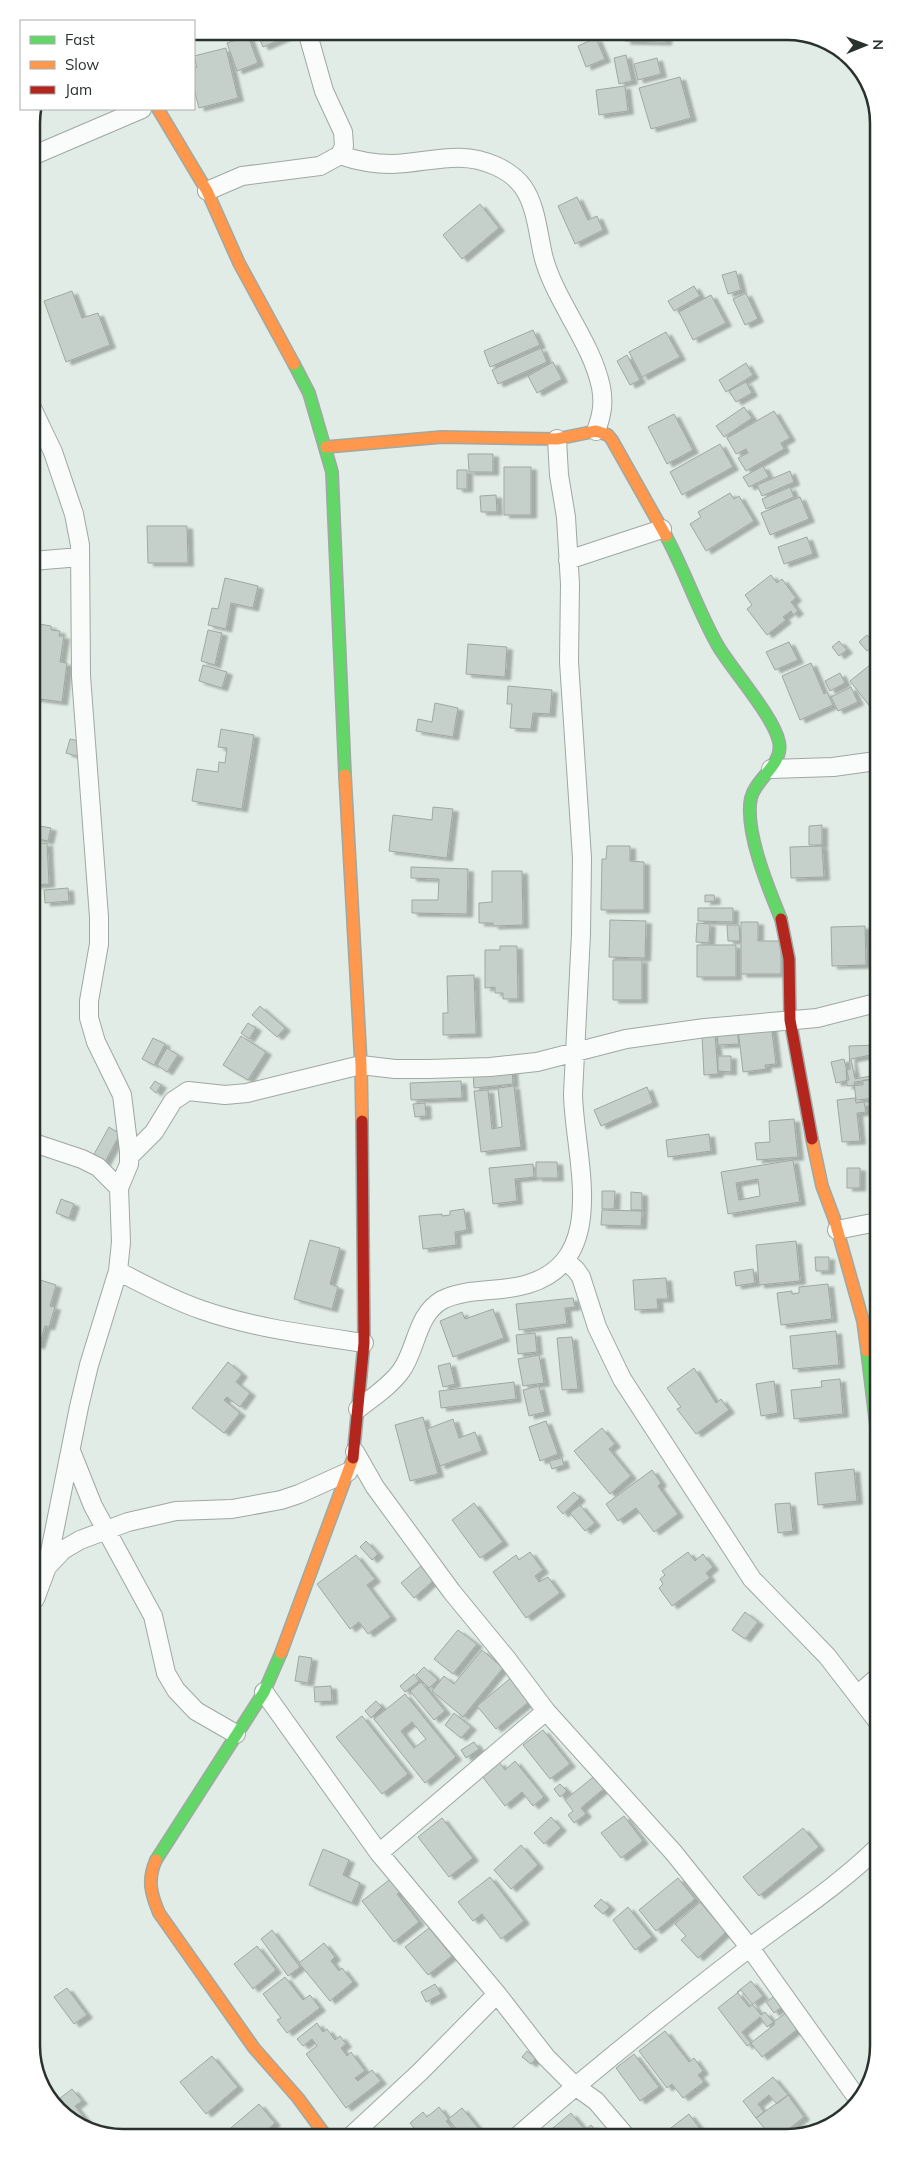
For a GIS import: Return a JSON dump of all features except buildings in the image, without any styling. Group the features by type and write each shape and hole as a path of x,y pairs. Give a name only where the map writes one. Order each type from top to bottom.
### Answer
{"street":[{"path":"207,190 242,176 320,166 340,155 344,146 343,132 324,91 310,40"},
{"path":"40,153 140,110"},
{"path":"159,110 207,190 239,264 309,394 332,472 340,679 361,1065 364,1343 355,1452 295,1618 264,1692 155,1862 150,1877 151,1893 159,1913 183,1950 254,2048 298,2098 321,2129"},
{"path":"340,155 355,160 393,164 431,158 465,157 485,162 510,173 523,187 531,205 550,277 596,370 603,411 596,431"},
{"path":"40,426 52,452 74,514 80,545 81,676 99,917 99,944 89,1001 89,1018 96,1042 122,1095 129,1157 129,1164 119,1188 121,1242 118,1271 89,1365 47,1567 40,1586"},
{"path":"326,447 442,437 557,439 596,431 608,435 618,448 662,529 718,644 769,721 779,742 779,756 771,769 758,783 751,799 750,812 754,847 782,923 788,959 790,1020 813,1148 822,1186 837,1230 863,1321 870,1378"},
{"path":"358,1409 392,1382 402,1370 415,1336 430,1311 442,1300 458,1295 511,1288 540,1281 566,1261 573,1250 579,1230 582,1206 581,1182 573,1119 582,858 569,662 568,560 557,439"},
{"path":"568,560 662,529"},
{"path":"40,560 80,558"},
{"path":"771,769 833,767 870,763"},
{"path":"129,1157 154,1132 173,1101 188,1091 225,1095 247,1093 361,1065 395,1069 490,1067 537,1062 575,1054 626,1039 838,1014 870,1005"},
{"path":"40,1145 98,1167 119,1188"},
{"path":"837,1230 870,1223"},
{"path":"566,1261 581,1277 602,1340 622,1379 752,1579 827,1656 870,1712"},
{"path":"118,1271 155,1291 202,1310 307,1334 364,1343"},
{"path":"71,1450 93,1506 153,1616 166,1673 176,1690 196,1711 236,1734"},
{"path":"355,1452 375,1487 397,1519 546,1712 674,1853 750,1948 854,2094"},
{"path":"47,1567 64,1550 106,1530 176,1511 232,1509 280,1500 299,1494 348,1472"},
{"path":"857,1695 870,1684"},
{"path":"264,1692 379,1854 497,1994 546,2057 576,2086 596,2101 620,2129"},
{"path":"379,1854 546,1712"},
{"path":"526,2129 576,2086 750,1948 845,1877 870,1854"},
{"path":"359,2129 420,2072 497,1994"}],"traffic: fast":[{"path":"294,364 309,393 332,472 345,775"},
{"path":"666,536 718,646 761,707 776,732 779,742 777,757 754,791 751,798 750,811 754,843 781,919"},
{"path":"867,1351 870,1376"},
{"path":"156,1860 264,1692 281,1653"}],"traffic: slow":[{"path":"159,110 207,191 239,263 294,364"},
{"path":"326,447 442,437 557,439 596,431 608,435 612,440 666,536"},
{"path":"345,775 361,1065 362,1121"},
{"path":"812,1139 822,1186 834,1218 863,1321 867,1351"},
{"path":"281,1653 353,1458"},
{"path":"156,1860 153,1867 151,1887 159,1913 254,2048 298,2098 321,2129"}],"traffic: jam":[{"path":"781,919 789,959 790,1020 812,1139"},
{"path":"353,1458 364,1343 362,1121"}]}
